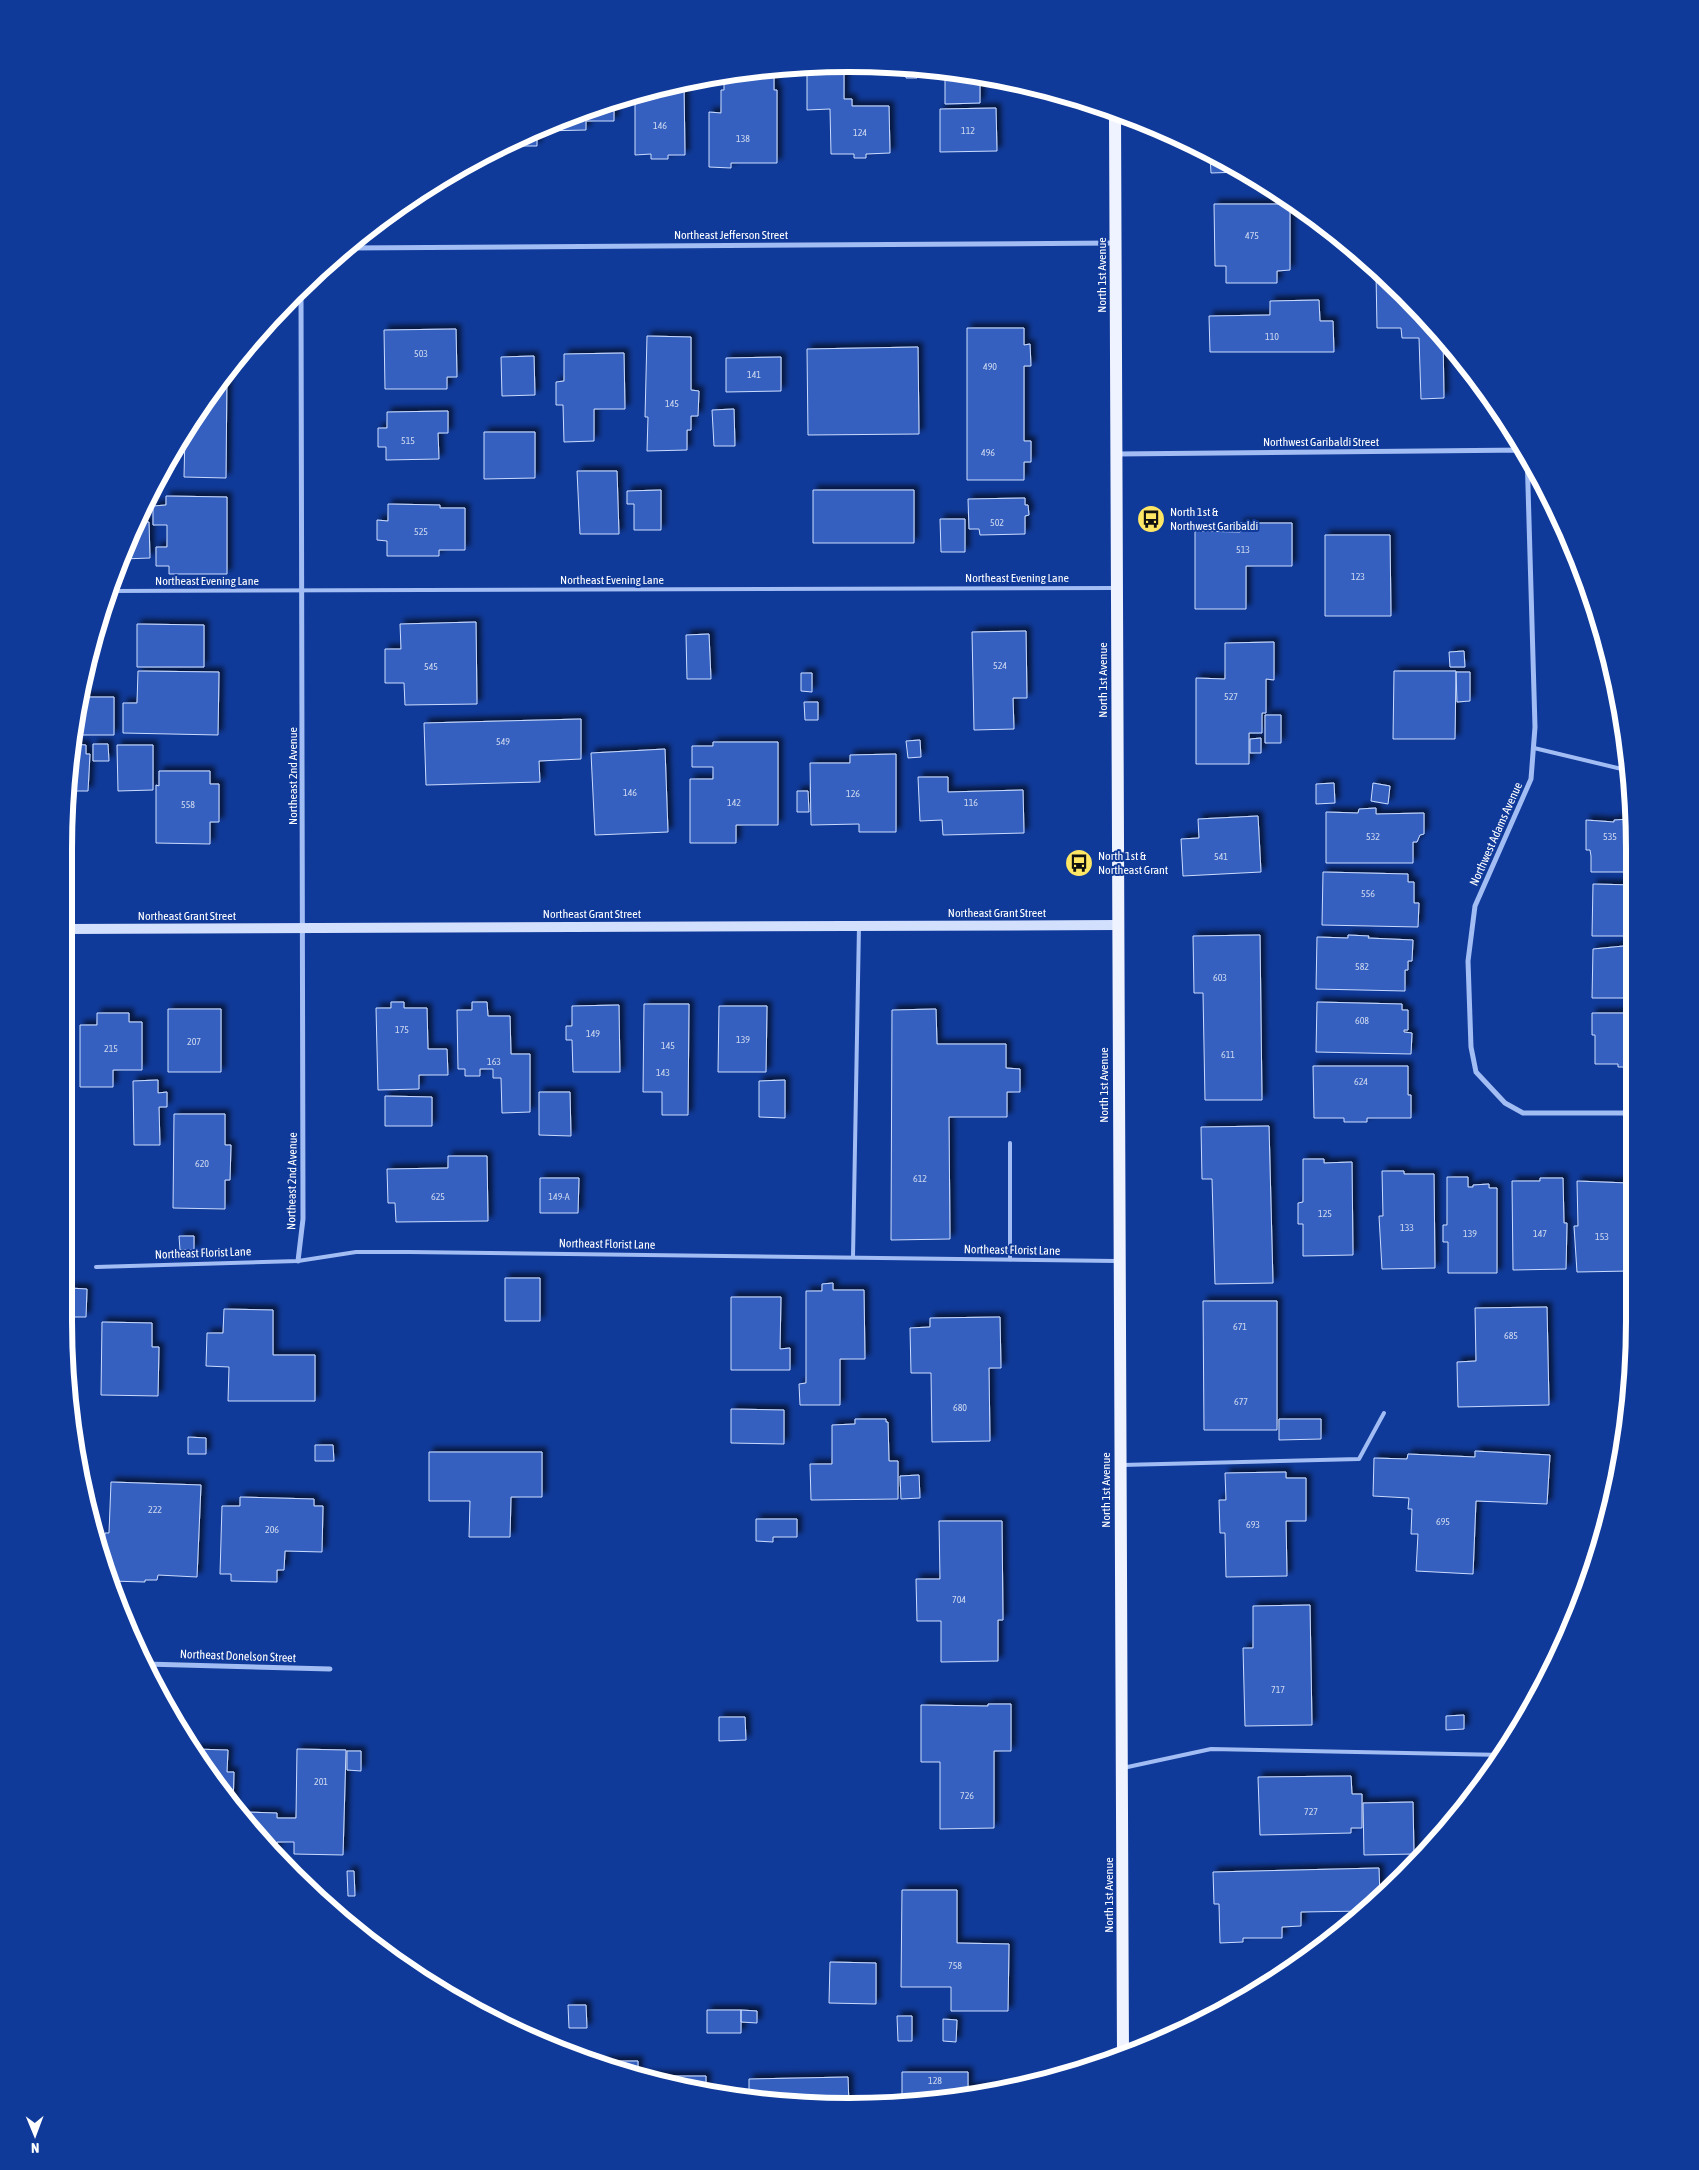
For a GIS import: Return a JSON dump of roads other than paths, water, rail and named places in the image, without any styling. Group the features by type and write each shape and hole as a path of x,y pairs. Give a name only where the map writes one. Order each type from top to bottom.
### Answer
{"main road":[{"name":"North 1st Avenue","path":"1116,120 1116,588 1123,2047"}],"street":[{"name":"Northeast Jefferson Street","path":"358,248 1116,243"},
{"name":"Northeast 2nd Avenue","path":"298,1260 303,1219 301,299"},
{"name":"Northwest Garibaldi Street","path":"1116,454 1516,451"},
{"name":"Northwest Adams Avenue","path":"1527,470 1535,727 1534,748 1531,779 1475,906 1468,961 1471,1046 1476,1072 1505,1102 1523,1113 1626,1113"},
{"name":"Northeast Grant Street","path":"72,929 1118,925"},
{"name":"Northeast Donelson Street","path":"153,1664 330,1669"}],"lane":[{"name":"Northeast Evening Lane","path":"117,591 1116,588"},
{"path":"1534,748 1622,769"},
{"path":"853,1257 859,926"},
{"path":"1010,1143 1010,1260"},
{"name":"Northeast Florist Lane","path":"96,1267 298,1260 356,1252 1119,1261"},
{"path":"1120,1465 1359,1459 1384,1413"},
{"path":"1122,1768 1211,1749 1494,1755"}],"place":[{"name":"North 1st & Northwest Garibaldi","path":"1151,519"},
{"name":"North 1st & Northeast Grant","path":"1079,863"}]}
